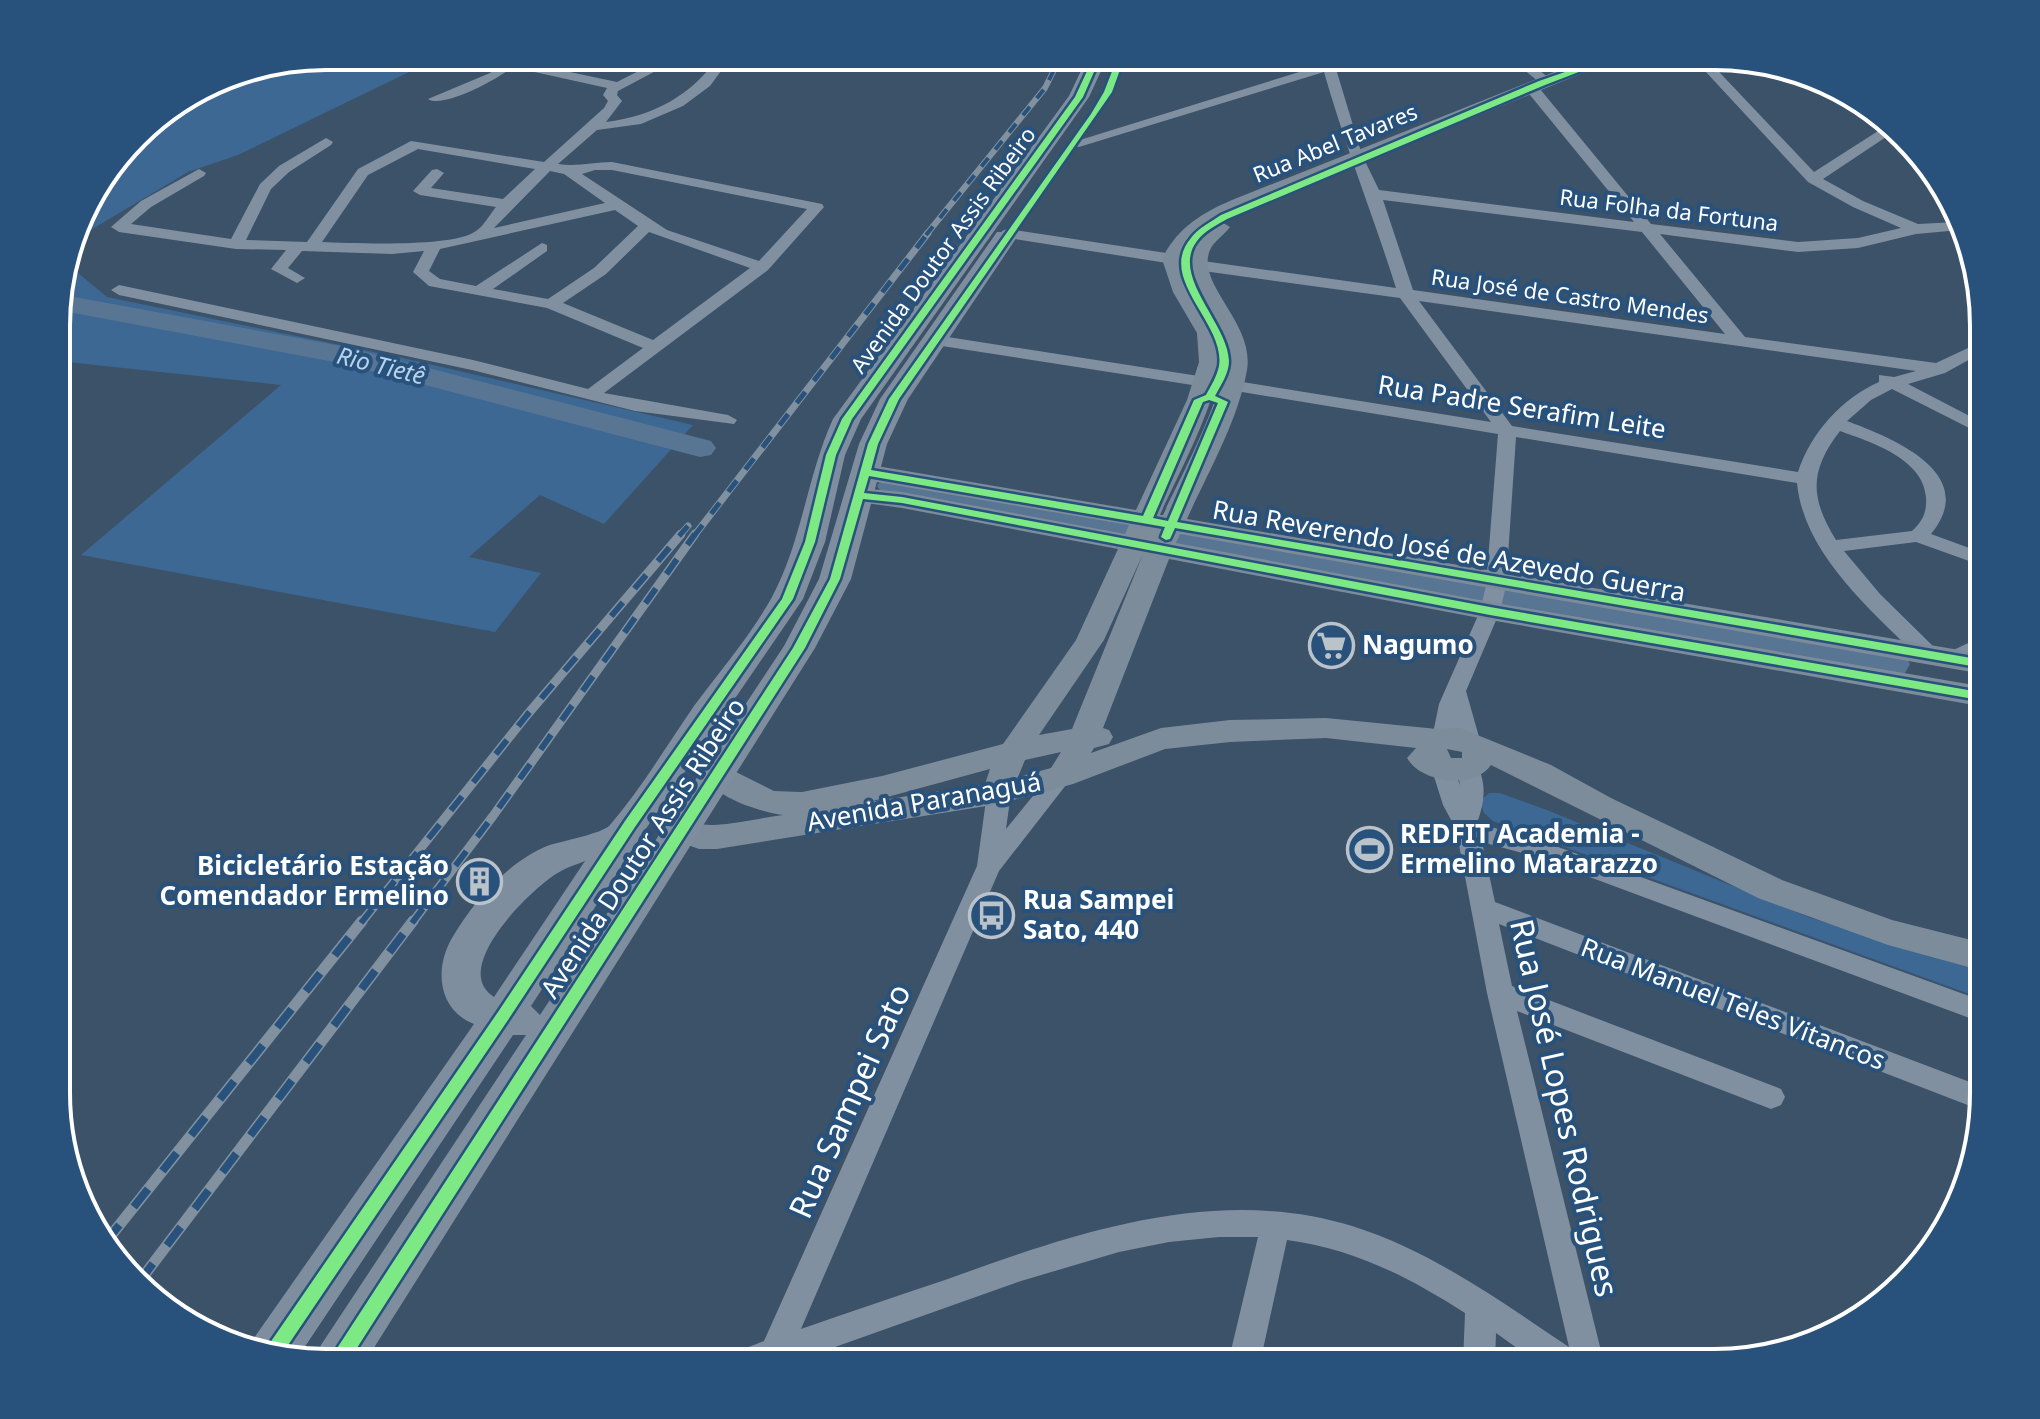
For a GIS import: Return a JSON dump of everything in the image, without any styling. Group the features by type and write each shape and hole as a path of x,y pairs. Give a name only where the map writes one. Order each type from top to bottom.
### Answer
{"main road":[{"name":"Avenida Doutor Assis Ribeiro","path":"278,1344 668,768 787,599 810,542 838,438 869,384 1079,97 1091,71"},
{"name":"Avenida Doutor Assis Ribeiro","path":"347,1348 799,648 835,579 881,424 894,399 1007,234 1074,144 1108,92 1116,71"},
{"path":"827,471 862,484"},
{"path":"668,768 671,809 682,831"},
{"path":"553,1027 484,1011 467,998 461,979 463,956 504,899 529,873 558,857 619,840"}],"street":[{"path":"435,99 501,71"},
{"path":"558,71 617,86"},
{"path":"480,237 505,204 613,107 615,101 610,93 617,86 648,71"},
{"path":"592,126 621,126 687,96 715,71"},
{"path":"1074,144 1300,71"},
{"path":"1331,71 1358,161 1374,194 1406,295 1507,431"},
{"path":"1527,71 1646,229 1740,342"},
{"name":"Rua Abel Tavares","path":"1173,259 1176,249 1192,231 1216,215 1358,161 1573,71"},
{"name":"Rua Abel Tavares","path":"1540,85 1586,71"},
{"path":"1711,71 1813,179 1848,199 1916,229"},
{"path":"1813,179 1882,133"},
{"path":"236,244 265,187 284,169 326,142"},
{"path":"297,278 279,269 305,246 363,172 416,144 572,172 648,225 712,252 762,267"},
{"name":"Rua Abel Tavares","path":"1196,265 1201,246 1216,230 1358,161"},
{"path":"572,172 595,166 612,166 817,207 762,267 592,394"},
{"path":"199,173 146,204 119,227 236,244 434,246 618,205"},
{"path":"437,173 420,191 505,204"},
{"name":"Rua Folha da Fortuna","path":"1374,194 1798,247 1858,243 1916,229 1950,227"},
{"path":"551,304 600,271 648,225"},
{"path":"1007,234 1173,259 1184,292 1208,333 1211,362 1110,670 1085,738 1062,776"},
{"path":"434,246 421,272 435,283 551,304 655,347"},
{"path":"479,291 542,248"},
{"path":"999,793 1011,754 1077,666 1153,535 1230,385 1237,365 1235,335 1203,287 1196,265"},
{"name":"Rua José de Castro Mendes","path":"1196,265 1939,369"},
{"path":"119,290 461,362 635,406 728,420"},
{"path":"935,340 1205,382"},
{"path":"1969,353 1939,369 1891,382 1865,396 1836,423 1813,459 1806,479 1810,507 1830,547 1853,577 1942,658 1969,691"},
{"path":"1837,355 1969,423"},
{"name":"Rua Padre Serafim Leite","path":"1230,385 1806,479"},
{"path":"1836,423 1895,448 1927,473 1937,501 1928,528 1918,536"},
{"name":"Rua José Lopes Rodrigues","path":"1507,431 1493,597 1455,690 1455,754 1474,798 1467,825 1500,993 1585,1349"},
{"name":"Rua Reverendo José de Azevedo Guerra","path":"862,484 902,500 1153,535 1493,597 1969,698"},
{"path":"1830,547 1918,536 1969,555"},
{"name":"Rua Reverendo José de Azevedo Guerra","path":"1493,597 1969,662"},
{"path":"1942,658 1969,648"},
{"path":"1077,666 1110,670"},
{"name":"Avenida Paranaguá","path":"718,774 764,799 788,804 806,803 886,788 1011,754 1085,738 1138,736 1161,739 1274,729 1353,731 1455,754 1600,806 1782,893 1888,932 1969,953"},
{"name":"Avenida Paranaguá","path":"682,831 699,837 717,837 999,793 1062,776 1161,739"},
{"name":"Rua Sampei Sato","path":"769,1348 989,866 1062,776"},
{"name":"Rua Sampei Sato","path":"989,866 999,793"},
{"path":"1467,825 1969,1007"},
{"name":"Rua Manuel Teles Vitancos","path":"1483,908 1969,1094"},
{"path":"1500,993 1771,1097"},
{"path":"794,1348 1055,1255 1128,1236 1202,1225 1276,1223 1323,1231 1378,1250 1433,1275 1545,1349"},
{"path":"1247,1349 1276,1223"},
{"path":"1479,1349 1481,1305"}],"shaded area":[{"path":"309,71 411,71 238,155 188,172 88,232 104,198 133,157 170,123 228,89 276,75"},
{"path":"76,272 107,297 403,358 693,425 604,524 540,495 469,557 541,573 495,632 81,555 281,385 70,362 72,292"},
{"path":"1489,793 1500,793 1811,918 1969,966 1969,994 1493,821 1484,813 1480,801"}],"waterway":[{"name":"Rio Tietê","path":"71,304 347,356 700,448"},
{"name":"Rio Tietê","path":"893,486 1892,664"}],"railway":[{"path":"926,235 1045,88 1054,71"},
{"path":"694,536 928,233"},
{"path":"679,536 688,526"},
{"path":"361,923 527,715 681,534"},
{"path":"412,923 493,816 695,534"},
{"path":"113,1234 362,921"},
{"path":"145,1274 413,921"}],"cycle path":[{"path":"278,1344 630,824 787,599 810,542 831,455 847,419 1079,97 1091,71"},
{"path":"347,1348 799,648 835,579 873,444 894,399 1094,114 1116,71"},
{"path":"1210,397 1224,362 1216,331 1185,268 1186,254 1193,240 1224,217 1575,71"},
{"path":"1146,521 1199,400 1210,397 1223,402 1166,537"},
{"path":"865,472 1969,662"},
{"path":"860,496 902,500 1490,611 1968,694"}],"place":[{"name":"Nagumo","path":"1331,645"},
{"name":"REDFIT Academia - Ermelino Matarazzo","path":"1369,849"},
{"name":"Bicicletário Estação Comendador Ermelino","path":"480,881"},
{"name":"Rua Sampei Sato, 440","path":"992,915"}]}
